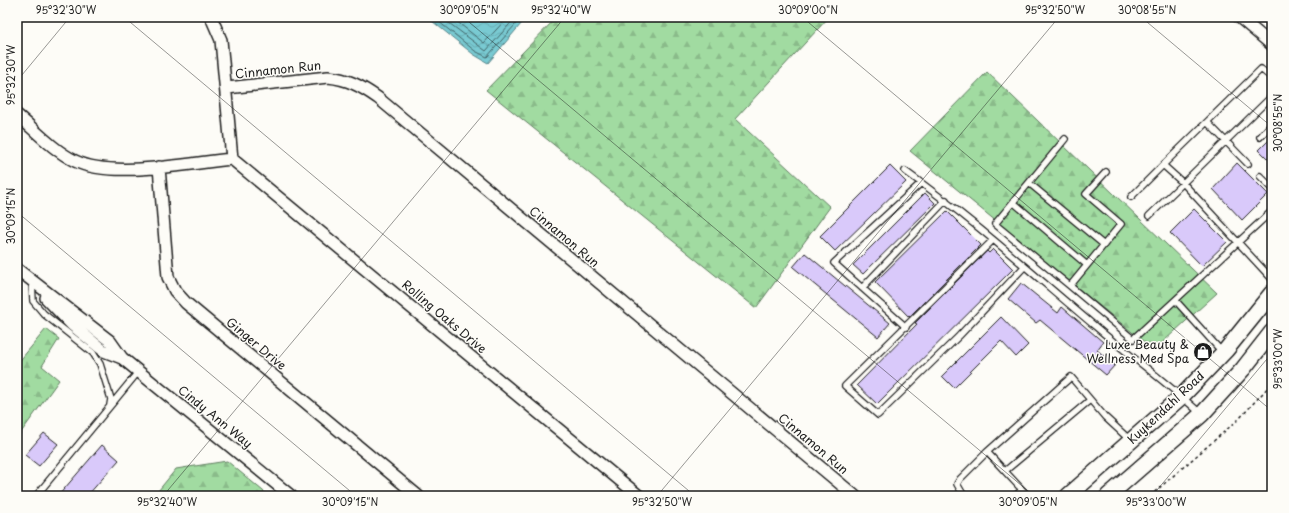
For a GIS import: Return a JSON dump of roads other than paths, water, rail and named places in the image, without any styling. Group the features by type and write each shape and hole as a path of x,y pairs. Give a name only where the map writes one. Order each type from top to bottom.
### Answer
{"main road":[{"name":"Kuykendahl Road","path":"1068,496 1182,396 1223,353 1272,293"},
{"path":"1108,496 1202,414 1243,369 1272,332"}],"street":[{"path":"17,115 60,151 91,168 112,171 232,159 227,88 221,40 211,17"},
{"path":"1239,17 1272,45"},
{"name":"Cinnamon Run","path":"227,88 328,77 343,79 360,85 378,98 855,496"},
{"name":"Rolling Oaks Drive","path":"232,159 639,496"},
{"name":"Ginger Drive","path":"159,167 168,276 175,291 186,304 418,496"},
{"name":"Cindy Ann Way","path":"17,269 110,341 122,358"},
{"name":"Cindy Ann Way","path":"32,281 72,325 104,351 122,358 139,371 290,496"}],"lane":[{"path":"1131,197 1261,68 1272,78"},
{"path":"1149,216 1272,96"},
{"path":"1207,122 1248,164"},
{"path":"1260,137 1272,124"},
{"path":"1065,139 995,224 1133,339 1272,211"},
{"path":"1163,165 1183,183 1272,279"},
{"path":"905,171 946,200 1140,364 1182,396 1202,414"},
{"path":"1070,286 1121,224 1086,194 1106,172"},
{"path":"1260,176 1272,188"},
{"path":"1029,182 1104,245"},
{"path":"906,327 834,264 921,183"},
{"path":"862,288 946,200"},
{"path":"1013,202 1087,265"},
{"path":"993,240 845,386 878,415 959,336 1024,267"},
{"path":"32,281 33,301 44,314 93,353 100,364 112,399 109,409"},
{"path":"1176,301 1223,353"},
{"path":"72,325 79,316"},
{"path":"36,496 139,371"},
{"path":"964,496 957,484 987,452 1071,377 1105,417 1131,441"},
{"path":"1005,471 1090,400"},
{"path":"987,452 1028,496"},
{"path":"1015,496 1022,490"}],"water":[{"path":"427,17 527,17 488,63 473,54"}],"place":[{"name":"Luxe Beauty & Wellness Med Spa","path":"1203,352"}]}
